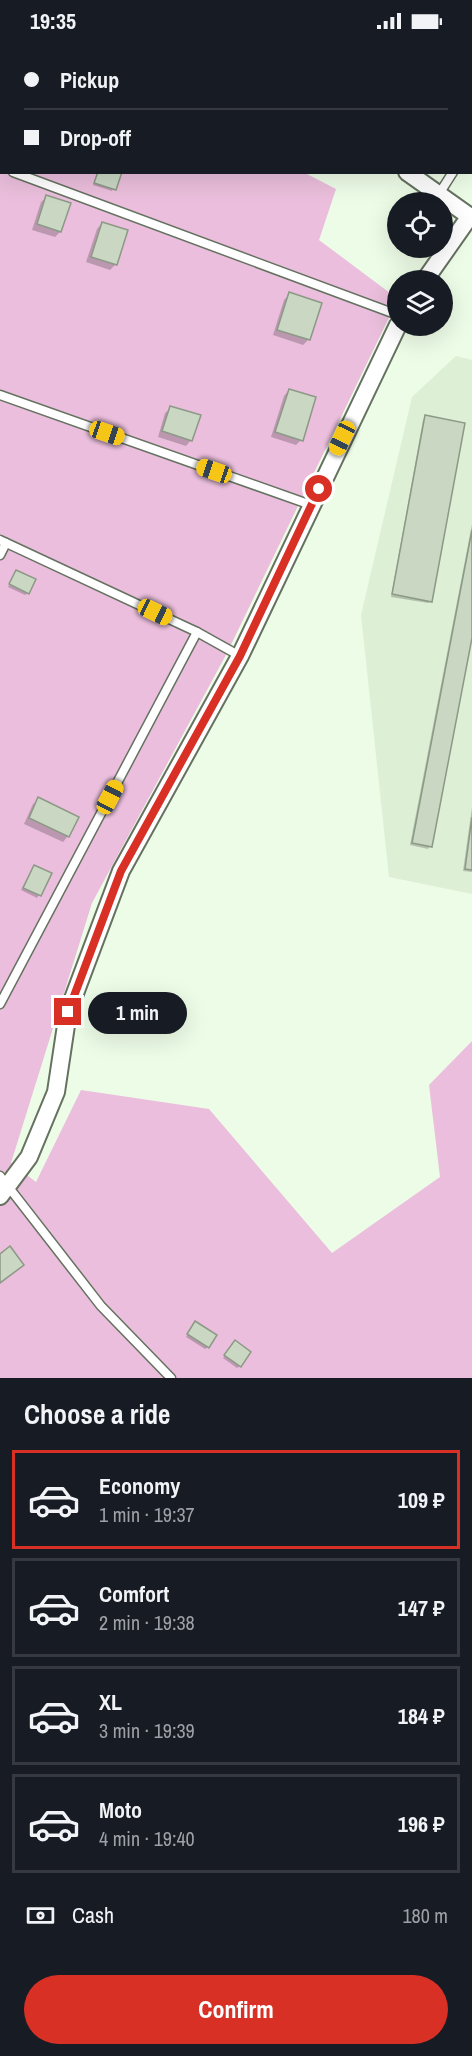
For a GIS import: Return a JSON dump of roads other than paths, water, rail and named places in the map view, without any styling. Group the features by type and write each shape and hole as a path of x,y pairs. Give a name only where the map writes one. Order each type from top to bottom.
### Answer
{"street":[{"path":"410,174 436,192"},
{"path":"432,270 471,217 453,204"},
{"path":"3,1186 29,1157 56,1092 68,1012 121,871 240,656 393,336"}],"lane":[{"path":"18,174 387,311"},
{"path":"440,192 452,174"},
{"path":"0,395 311,505"},
{"path":"0,555 3,541 197,632 240,656"},
{"path":"0,1004 197,632"},
{"path":"3,1186 101,1306 171,1378"}]}
